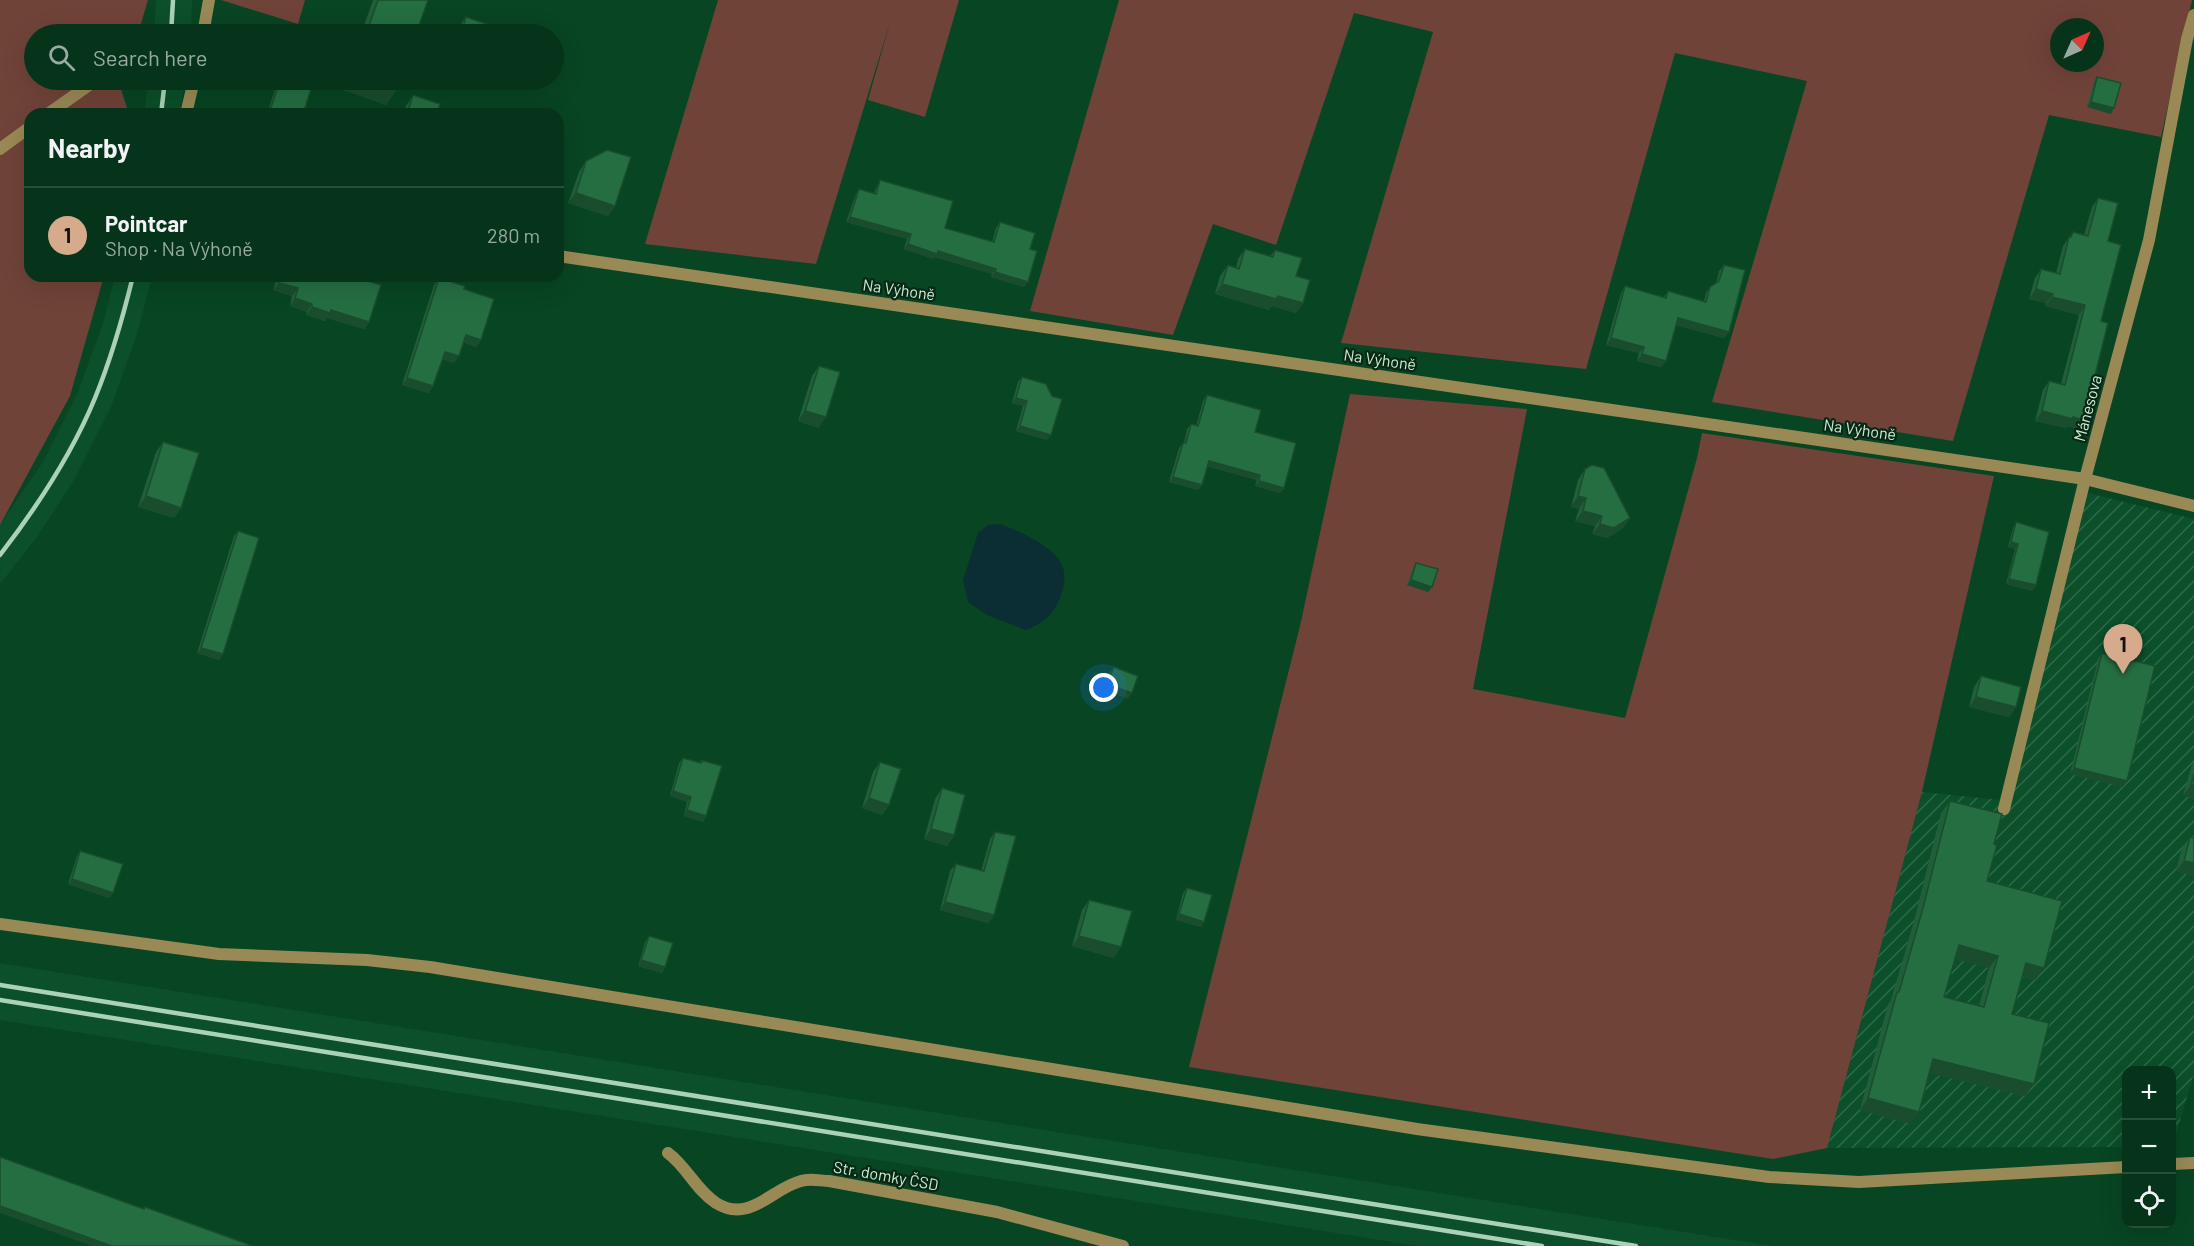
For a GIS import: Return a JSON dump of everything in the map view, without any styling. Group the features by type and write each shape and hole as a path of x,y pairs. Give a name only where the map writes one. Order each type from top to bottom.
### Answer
{"street":[{"path":"205,24 209,0"},
{"name":"Mánesova","path":"2004,809 2085,479 2150,240 2187,39 2194,15"},
{"path":"56,108 82,90"},
{"path":"187,108 192,90"},
{"path":"0,149 24,131"},
{"name":"Na Výhoně","path":"564,257 2085,479 2194,506"},
{"path":"0,924 219,954 367,960 430,967 1417,1129 1769,1177 1859,1182 2122,1167"},
{"name":"Str. domky ČSD","path":"668,1153 678,1160 702,1191 717,1203 730,1209 757,1206 803,1180 829,1181 997,1212 1123,1246"},
{"path":"2176,1164 2194,1163"}],"shaded area":[{"path":"0,0 148,0 141,24 24,24 24,90 121,90 127,108 24,108 24,282 102,282 70,396 0,525"},
{"path":"156,0 192,0 191,24 155,24"},
{"path":"221,0 305,0 298,24"},
{"path":"718,0 959,0 925,117 868,100 891,19 816,264 645,244"},
{"path":"1119,0 2192,0 2161,137 2049,115 1953,441 1712,402 1807,81 1675,53 1586,369 1341,343 1433,32 1354,13 1276,245 1213,224 1173,335 1030,311"},
{"path":"148,90 184,90 181,108 145,108"},
{"path":"114,282 150,282 138,331 111,407 74,480 37,537 0,584 0,525 43,462 78,392 104,320"},
{"path":"1350,394 1527,409 1473,689 1625,718 1702,433 1994,476 1922,792 1827,1148 1773,1159 1189,1067 1300,626"},
{"path":"2080,491 2194,519 2194,1074 2176,1134 2176,1066 2122,1066 2122,1147 1827,1148 1922,792 2010,801"},
{"path":"0,963 1772,1246 1417,1246 0,1020"}],"water":[{"path":"1000,524 1026,535 1045,547 1059,560 1064,571 1063,588 1052,613 1044,621 1026,630 987,615 968,602 963,580 978,533 988,525"}],"building":[{"path":"378,0 428,0 420,24 370,24"},
{"path":"466,17 487,24 464,24"},
{"path":"2097,77 2121,83 2114,108 2091,102"},
{"path":"277,90 311,90 305,108 271,108"},
{"path":"413,95 440,104 439,108 409,108"},
{"path":"607,150 631,157 615,206 576,193 586,161"},
{"path":"880,180 953,201 945,228 994,242 1000,222 1035,233 1030,249 1037,251 1028,282 995,272 996,269 908,244 911,234 850,217 859,189 876,194"},
{"path":"2098,198 2118,203 2108,241 2121,245 2101,321 2108,323 2084,420 2042,411 2049,381 2065,385 2085,305 2052,297 2053,294 2036,289 2041,269 2060,274 2069,237 2073,232 2088,236"},
{"path":"1245,249 1273,257 1275,250 1302,258 1296,276 1310,280 1303,303 1278,296 1276,299 1222,284 1228,265 1239,269"},
{"path":"1724,265 1745,270 1729,332 1678,318 1666,361 1642,354 1644,347 1611,338 1625,286 1666,298 1668,291 1706,302 1710,287 1719,281"},
{"path":"371,282 381,285 369,322 331,310 330,313 312,307 312,304 295,298 298,288 279,283"},
{"path":"438,282 452,282 465,286 464,289 494,299 481,340 466,335 459,356 445,352 433,386 407,378"},
{"path":"819,366 840,372 826,417 805,411"},
{"path":"1022,377 1046,384 1052,396 1062,399 1051,435 1020,426 1027,401 1016,398"},
{"path":"1207,395 1261,410 1255,432 1296,443 1284,488 1259,481 1260,475 1209,461 1202,485 1173,477 1183,443 1186,443 1191,424 1198,426"},
{"path":"163,442 199,453 181,508 146,496"},
{"path":"1592,465 1604,468 1630,518 1614,528 1600,524 1602,516 1583,511 1586,498 1578,496 1585,469"},
{"path":"2016,522 2049,532 2036,585 2009,579 2018,544 2011,542"},
{"path":"238,531 259,538 223,654 201,648"},
{"path":"1416,563 1438,569 1432,587 1411,580"},
{"path":"2102,653 2155,666 2127,781 2074,768"},
{"path":"1114,667 1138,676 1132,693 1107,684"},
{"path":"1981,676 2021,687 2016,707 1976,697"},
{"path":"683,758 722,766 706,816 687,810 691,797 673,791"},
{"path":"880,762 901,769 889,805 869,798"},
{"path":"942,788 965,795 954,835 931,829"},
{"path":"1950,801 2002,814 1994,844 1997,845 1987,881 2062,901 2044,968 2026,963 2012,1014 2049,1023 2034,1084 1933,1059 1919,1112 1868,1098 1923,908","holes":["1959,945 1998,956 1984,1007 1944,997"]},
{"path":"995,832 1016,836 994,915 945,902 956,864 984,871"},
{"path":"2190,837 2194,838 2194,863 2184,861"},
{"path":"80,851 123,864 113,893 72,879"},
{"path":"1187,888 1212,895 1204,922 1179,914"},
{"path":"1089,900 1132,911 1121,947 1079,936"},
{"path":"649,936 673,943 665,967 641,960"},
{"path":"0,1157 253,1246 112,1246 0,1206"}],"railway":[{"path":"172,24 173,0"},
{"path":"162,108 164,90"},
{"path":"0,555 53,480 86,419 111,353 131,282"},
{"path":"0,985 1636,1246"},
{"path":"0,1000 1542,1246"}],"place":[{"name":"Pointcar","path":"2123,674"}]}
